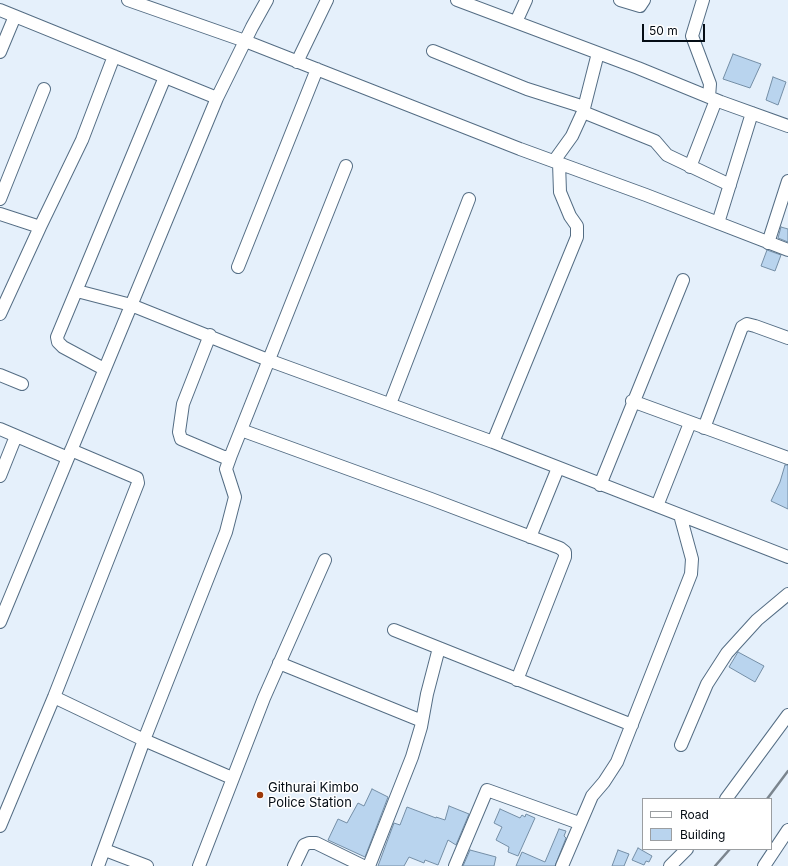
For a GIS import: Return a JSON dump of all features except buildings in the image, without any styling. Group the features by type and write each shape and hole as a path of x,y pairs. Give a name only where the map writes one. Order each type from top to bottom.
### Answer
{"street":[{"path":"128,0 144,3 245,41 556,162 788,250"},
{"path":"0,622 217,98 267,0"},
{"path":"297,62 327,0"},
{"path":"457,0 788,126"},
{"path":"516,22 526,0"},
{"path":"620,0 640,6 644,0"},
{"path":"690,167 712,98 710,84 692,36 703,0"},
{"path":"0,10 217,98"},
{"path":"0,52 15,16"},
{"path":"433,51 583,110 655,141 668,155 690,167 730,185"},
{"path":"493,442 577,237 577,226 570,216 560,192 556,162 572,136 583,110 598,53"},
{"path":"0,314 82,140 114,56"},
{"path":"238,267 317,69"},
{"path":"104,369 63,347 58,342 57,337 165,76"},
{"path":"0,199 44,89"},
{"path":"718,223 752,113"},
{"path":"98,866 144,740 226,532 234,508 235,497 226,469 240,430 346,166"},
{"path":"768,243 788,181"},
{"path":"390,404 469,199"},
{"path":"0,214 40,228"},
{"path":"600,485 632,401 683,280"},
{"path":"77,290 131,305 210,335 268,360 493,442 600,485 788,557"},
{"path":"704,428 742,327 747,324 788,338"},
{"path":"210,335 183,404 178,432 182,439 219,456 226,458 231,455"},
{"path":"0,375 22,384"},
{"path":"632,401 788,458"},
{"path":"657,506 690,423"},
{"path":"0,429 16,436 137,478 138,483 54,697 0,826"},
{"path":"240,430 431,499 560,548 564,552 565,557 517,680"},
{"path":"0,476 16,436"},
{"path":"530,537 558,468"},
{"path":"562,866 579,823 592,796 604,782 617,762 691,574 692,560 680,516"},
{"path":"199,866 232,778 279,663 325,560"},
{"path":"681,745 707,684 727,652 757,620 788,594"},
{"path":"394,630 517,680 632,724"},
{"path":"369,866 412,758 439,648"},
{"path":"279,663 422,721"},
{"path":"54,697 144,740 232,778"},
{"path":"727,798 788,715"},
{"path":"455,866 487,790 579,823"},
{"path":"764,866 788,830"},
{"path":"294,866 301,849 304,845 309,843 316,843 363,866"},
{"path":"105,850 147,866"},
{"path":"670,866 686,850"}],"railway":[{"path":"768,798 788,771"},
{"path":"715,866 729,850"}],"place":[{"name":"Githurai Kimbo Police Station","path":"260,795"}]}
